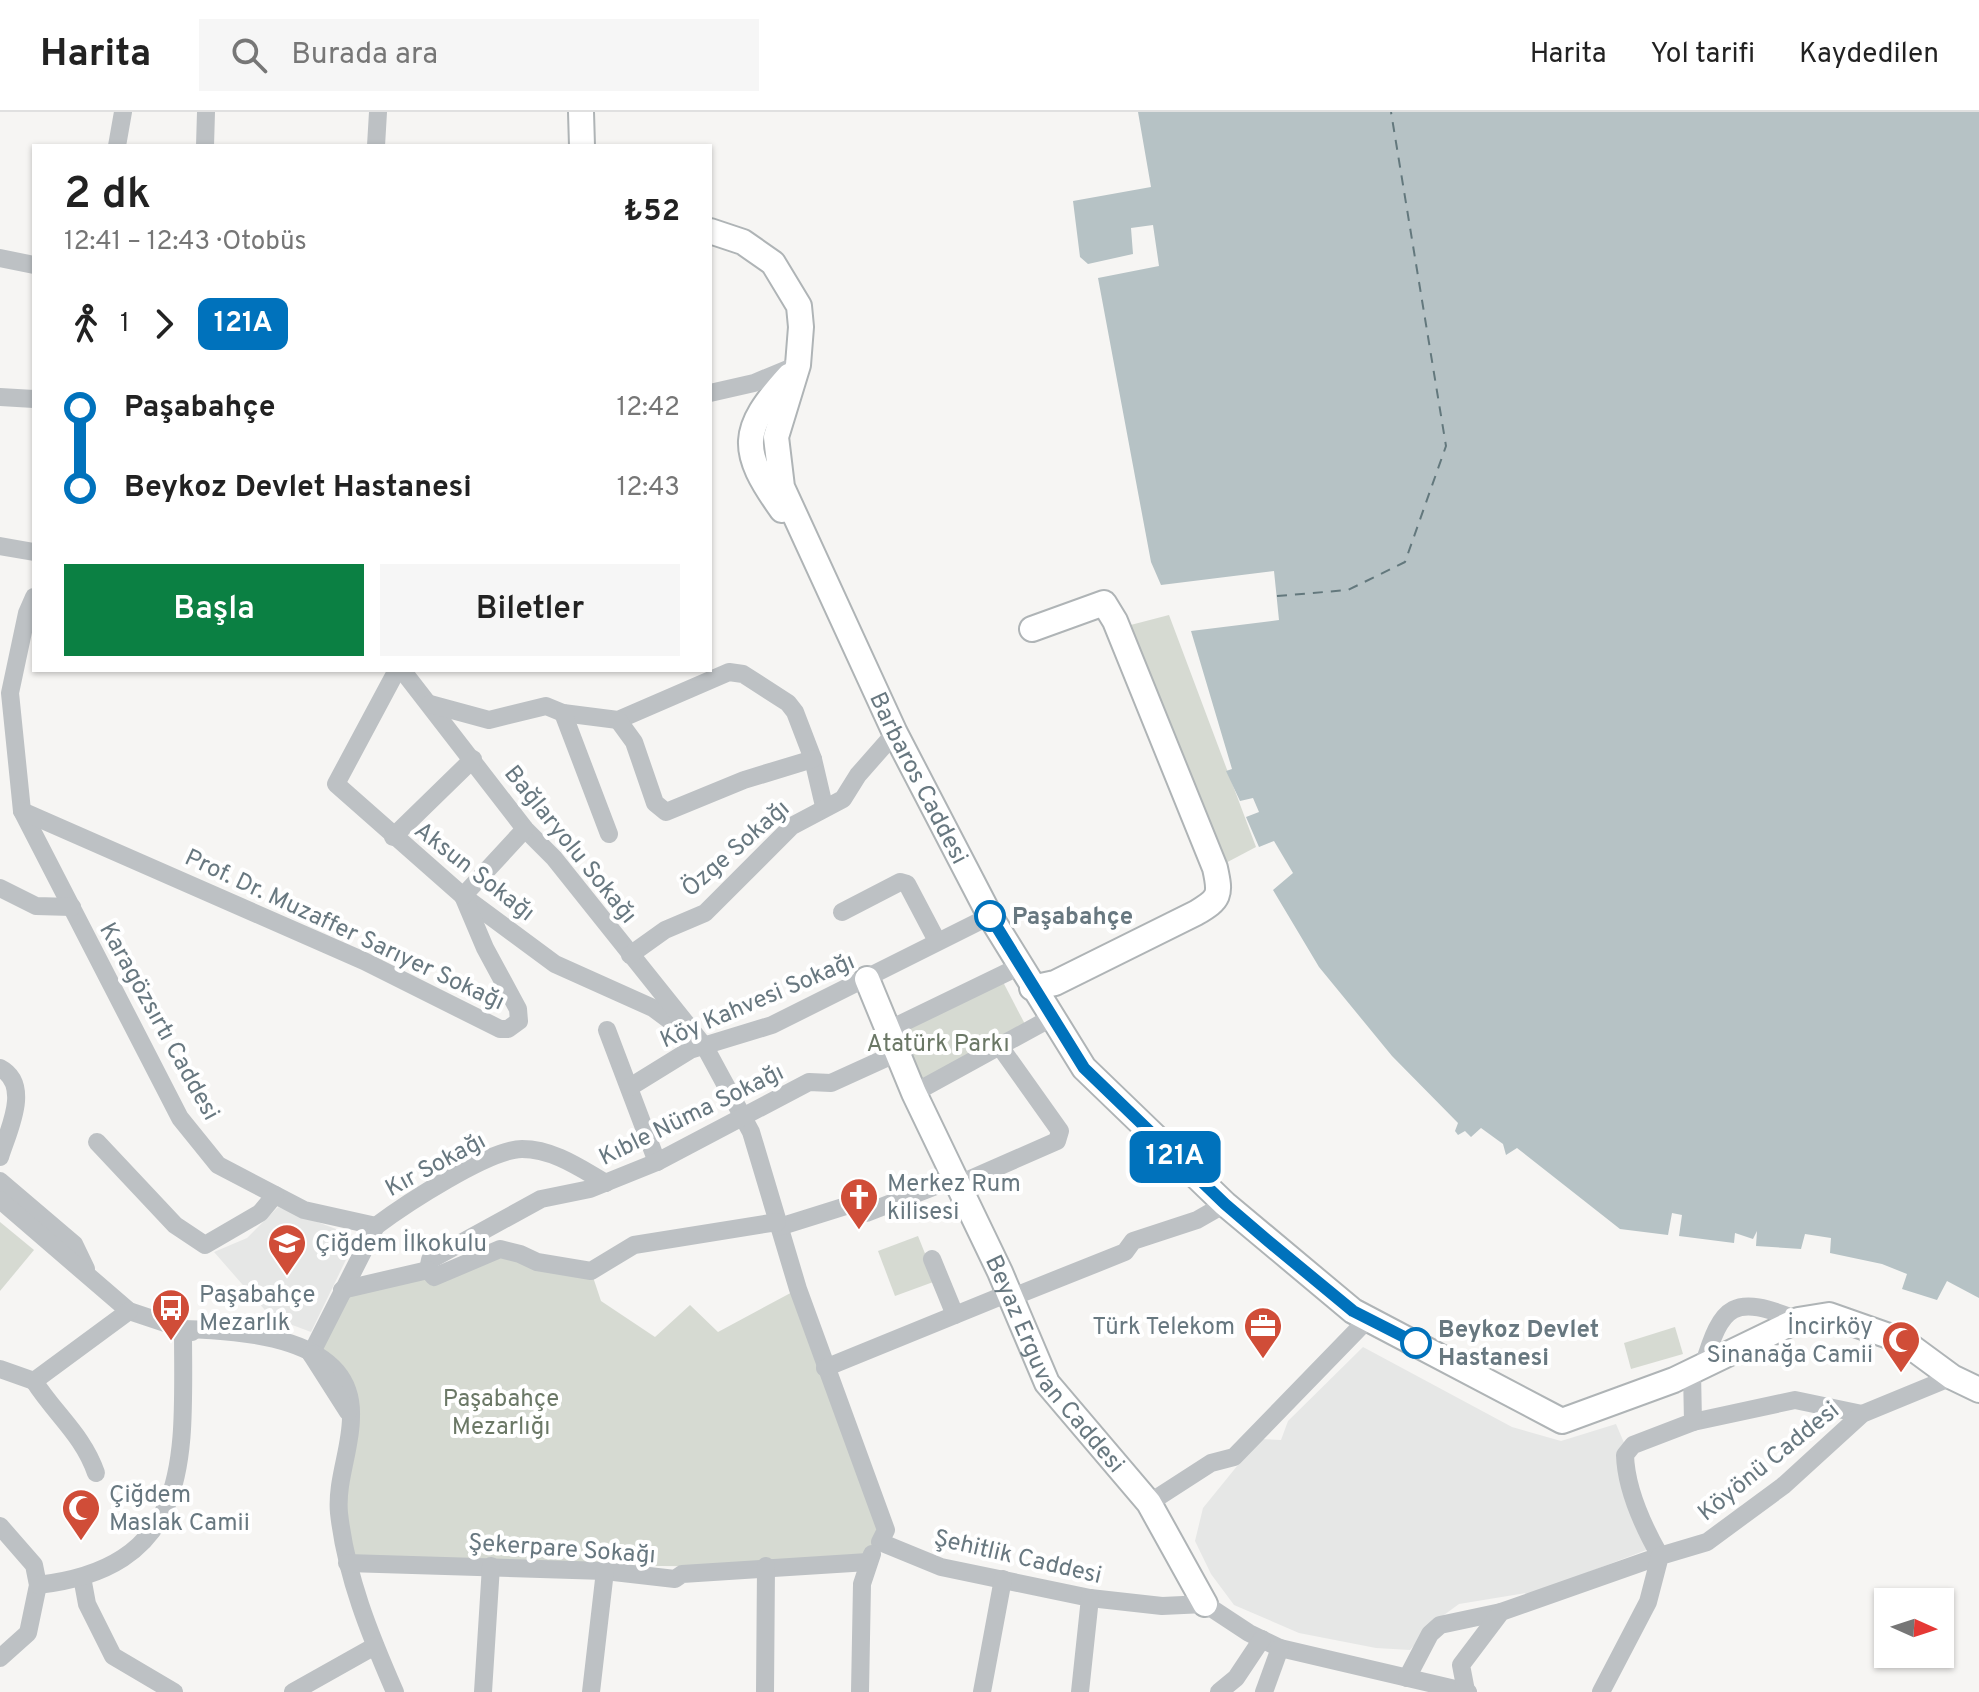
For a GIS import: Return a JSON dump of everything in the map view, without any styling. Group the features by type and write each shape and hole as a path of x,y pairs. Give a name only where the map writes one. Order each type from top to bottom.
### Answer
{"main road":[{"path":"581,112 582,144"},
{"path":"712,232 743,242 773,263 799,306 798,365"},
{"name":"Barbaros Caddesi","path":"798,365 765,402 750,436 753,463 781,508 803,531 895,733 1018,967 1084,1068 1225,1204 1367,1320 1562,1421 1698,1369 1798,1320"},
{"path":"1032,629 1104,603 1115,621 1218,882 1214,903 1055,983 1032,988"},
{"name":"Beyaz Erguvan Caddesi","path":"867,979 914,1093 958,1181 1047,1383 1149,1503 1205,1604"},
{"path":"1798,1320 1829,1315 1862,1325 1903,1341 1952,1377 1979,1390"}],"street":[{"path":"117,144 123,112"},
{"path":"205,144 206,112"},
{"path":"376,144 378,112"},
{"path":"0,258 32,265"},
{"path":"712,393 754,383 798,365"},
{"path":"0,397 32,399"},
{"path":"0,546 32,552"},
{"name":"Karagözsırtı Caddesi","path":"32,602 10,693 22,811 180,1118 218,1165 304,1210 376,1226"},
{"name":"Aksun Sokağı","path":"399,672 336,784 463,896 555,964 653,1008 705,1047"},
{"name":"Bağlaryolu Sokağı","path":"402,672 430,704 525,829 554,858 705,1047"},
{"path":"430,704 489,720 534,707 618,720 729,672 743,674 788,703 795,712 813,759 824,806"},
{"path":"563,713 609,834"},
{"path":"618,720 634,742 655,803 666,812 744,780 813,759"},
{"name":"Özge Sokağı","path":"630,955 665,930 705,913 792,826 824,806 843,799 858,775 895,733"},
{"path":"393,837 473,759"},
{"name":"Prof. Dr. Muzaffer Sarıyer Sokağı","path":"22,811 364,961 500,1029 508,1029 519,1021 518,1009 485,948 463,896"},
{"path":"463,896 525,829"},
{"path":"842,912 900,882 907,884 937,941"},
{"path":"0,888 36,906 72,907"},
{"name":"Köy Kahvesi Sokağı","path":"630,1087 690,1050 772,1025 990,916"},
{"path":"888,1030 1018,967"},
{"path":"914,1093 1051,1018"},
{"path":"607,1030 657,1162"},
{"path":"705,1047 751,1132 825,1368 886,1530 868,1562 861,1599 860,1692"},
{"path":"342,1290 428,1270 434,1277 500,1249 537,1262 591,1271 634,1245 778,1224 862,1201 866,1213 958,1181 1057,1141 1060,1131 1001,1048"},
{"name":"Kıble Nüma Sokağı","path":"428,1270 430,1260 541,1199 606,1183 657,1162 742,1114 809,1082 831,1083 897,1053"},
{"path":"0,1068 16,1085 17,1097 0,1157"},
{"path":"97,1142 175,1225 205,1245 260,1213 275,1195"},
{"name":"Kır Sokağı","path":"376,1226 403,1205 474,1167 520,1149 556,1155 606,1183"},
{"path":"0,1181 74,1244 90,1277"},
{"path":"0,1200 129,1311 211,1340 311,1354 329,1362 345,1385 352,1418 339,1509 347,1563 375,1646 395,1692"},
{"path":"825,1368 1009,1293 1020,1294 1125,1252 1133,1241 1197,1220 1225,1204"},
{"path":"311,1354 376,1226"},
{"path":"932,1259 955,1315"},
{"path":"1693,1422 1698,1369 1722,1316 1736,1308 1750,1306 1771,1309 1798,1320"},
{"path":"34,1381 129,1311"},
{"path":"1149,1503 1211,1463 1234,1457 1367,1320"},
{"path":"38,1585 82,1577 133,1553 155,1531 171,1499 183,1416 183,1329"},
{"path":"0,1369 34,1381 55,1414 86,1446 96,1473"},
{"name":"Köyönü Caddesi","path":"1407,1678 1430,1634 1440,1625 1453,1619 1488,1618 1707,1542 1793,1478 1862,1414 1880,1410 1952,1377"},
{"path":"1601,1692 1648,1602 1660,1556 1625,1471 1625,1455 1633,1445 1693,1422 1795,1400 1862,1414"},
{"path":"0,1526 34,1565 38,1585 28,1633 0,1658"},
{"name":"Şehitlik Caddesi","path":"880,1542 941,1567 1090,1598 1162,1606 1205,1604"},
{"name":"Şekerpare Sokağı","path":"347,1563 605,1571 675,1579 682,1574 766,1566 868,1562"},
{"path":"483,1692 491,1566"},
{"path":"765,1692 766,1566"},
{"path":"591,1692 605,1571"},
{"path":"82,1577 87,1604 113,1656 174,1692"},
{"path":"982,1692 1003,1579"},
{"path":"1080,1692 1090,1598"},
{"path":"1205,1604 1280,1648 1467,1692 1461,1665 1501,1612"},
{"path":"1219,1692 1236,1678 1262,1639"},
{"path":"293,1692 375,1646"},
{"path":"1264,1692 1280,1648"}],"shaded area":[{"path":"1138,112 1979,112 1979,1298 1947,1281 1937,1300 1902,1289 1907,1274 1882,1264 1830,1253 1831,1238 1805,1234 1801,1249 1756,1246 1757,1231 1753,1239 1735,1233 1734,1243 1679,1236 1682,1215 1672,1213 1668,1235 1620,1229 1517,1148 1506,1155 1503,1144 1481,1128 1471,1137 1465,1131 1458,1135 1455,1131 1458,1123 1392,1056 1319,967 1273,890 1293,873 1274,841 1259,847 1246,817 1259,812 1253,798 1240,801 1226,771 1232,769 1191,631 1279,620 1274,571 1161,585 1151,562 1098,278 1159,266 1153,225 1131,228 1133,254 1088,264 1080,257 1073,201 1151,187"},
{"name":"Çiğdem İlkokulu","path":"278,1207 357,1237 311,1332 271,1317 214,1252 247,1238"},
{"path":"1363,1347 1512,1427 1561,1441 1616,1424 1628,1452 1649,1549 1539,1591 1459,1604 1437,1620 1410,1650 1376,1648 1299,1633 1234,1605 1211,1574 1195,1541 1203,1508 1259,1439 1281,1440 1288,1421"}],"green space":[{"path":"1169,615 1256,847 1220,866 1123,627"},
{"name":"Atatürk Parkı","path":"1002,980 1027,1028 919,1083 897,1034"},
{"path":"0,1222 34,1250 0,1291"},
{"path":"918,1236 936,1281 895,1296 878,1251"},
{"name":"Paşabahçe Mezarlığı","path":"499,1255 591,1271 601,1301 655,1337 690,1305 718,1332 798,1289 886,1530 868,1562 763,1567 347,1563 339,1509 352,1418 311,1354 342,1290"},
{"path":"1675,1327 1683,1354 1631,1369 1624,1343"}],"ferry route":[{"path":"1277,596 1348,590 1405,562 1446,446 1391,112"}],"bus line":[{"name":"121A","path":"990,916 1018,967 1084,1068 1225,1204 1267,1240 1353,1311 1416,1343"}],"place":[{"name":"Paşabahçe","path":"990,916"},
{"name":"Merkez Rum kilisesi","path":"859,1231"},
{"name":"Çiğdem İlkokulu","path":"287,1277"},
{"name":"Paşabahçe Mezarlık","path":"171,1342"},
{"name":"Beykoz Devlet Hastanesi","path":"1416,1343"},
{"name":"Türk Telekom","path":"1263,1360"},
{"name":"İncirköy Sinanağa Camii","path":"1901,1374"},
{"name":"Çiğdem Maslak Camii","path":"81,1542"}]}
